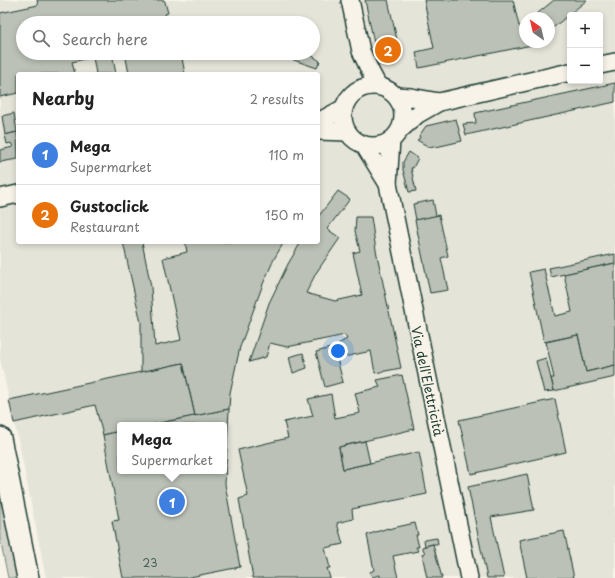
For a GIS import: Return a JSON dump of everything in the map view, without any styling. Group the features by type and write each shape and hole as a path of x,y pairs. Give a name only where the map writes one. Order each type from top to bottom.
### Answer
{"main road":[{"path":"0,438 28,578"}],"street":[{"path":"350,0 361,51 378,86"},
{"path":"603,64 615,62"},
{"path":"396,135 403,120 403,110 396,96 390,91 378,86 366,86 350,96 345,104 343,114 347,132 353,139 364,144 379,146 388,143 418,114 439,102 567,73"},
{"path":"396,96 439,102"},
{"path":"320,121 344,108"},
{"path":"320,131 347,132"},
{"name":"Via dell'Elettricità","path":"396,135 389,150 388,184 468,578"},
{"name":"Via dell'Elettricità","path":"364,144 388,184"},
{"path":"0,198 16,194"}],"shaded area":[{"path":"0,0 615,0 615,578 46,578 21,453 0,359"},
{"path":"0,485 19,578 8,578 0,538"}],"building":[{"path":"37,0 164,0 168,13 165,14 165,16 16,16 16,60 80,60 72,62 74,72 16,72 16,93 0,97 0,13 38,5"},
{"path":"365,0 388,0 400,53 389,59 375,48"},
{"path":"424,0 513,0 519,26 519,48 419,68 416,52 434,48"},
{"path":"554,0 587,0 572,12 567,12 567,16 555,26 555,12 539,12"},
{"path":"94,60 113,60 116,72 96,72"},
{"path":"126,60 182,60 185,72 129,72"},
{"path":"294,60 318,60 320,61 317,68"},
{"path":"615,83 615,102 466,135 463,124 476,123 475,113"},
{"path":"14,113 16,132 5,135 2,116"},
{"path":"456,119 462,141 436,147 429,147 417,140 420,138 419,136 426,126"},
{"path":"16,132 16,159 0,162 0,150 13,147 11,143 7,144 5,135"},
{"path":"409,152 418,158 413,168 411,168 416,191 409,192 403,170 403,162"},
{"path":"338,191 350,199 327,229 340,238 316,273 306,293 335,301 362,295 353,253 360,251 355,231 356,217 371,217 376,250 401,368 375,373 371,351 344,357 338,344 347,339 345,335 287,347 270,343 266,357 249,362 269,303 288,264 300,244 320,244 320,214"},
{"path":"433,200 436,216 416,220 413,204"},
{"path":"439,215 448,256 441,258 448,290 430,293 415,220"},
{"path":"123,244 142,244 151,287 155,346 181,340 163,258 187,252 185,244 283,244 274,259 263,284 240,347 230,393 229,409 195,416 183,363 141,372 141,323"},
{"path":"615,254 615,263 551,277 549,268"},
{"path":"615,263 615,365 586,372 578,335 544,342 529,272 544,269 555,316 572,312 564,274"},
{"path":"578,335 586,372 615,365 615,377 554,391 551,378 554,378 546,342"},
{"path":"334,347 343,382 325,387 316,352"},
{"path":"303,353 307,368 293,373 289,357"},
{"path":"546,358 554,391 544,392 536,361"},
{"path":"183,363 195,416 165,422 117,422 117,432 103,435 95,405 14,423 9,400"},
{"path":"402,375 414,429 339,447 343,469 419,452 427,494 352,509 353,519 337,523 343,544 325,548 330,568 327,568 330,578 253,578 239,499 248,496 238,450 288,438 284,422 313,416 308,399 331,394 335,418 360,413 355,393 380,387 377,380"},
{"path":"555,399 566,452 471,474 459,420"},
{"path":"229,409 227,446 227,422 165,422"},
{"path":"117,432 117,474 226,474 225,484 240,567 185,578 123,578 112,521 119,520 103,435"},
{"path":"365,441 370,463 343,469 339,447"},
{"path":"527,474 534,510 491,517 504,578 487,578 468,487"},
{"path":"415,523 418,535 416,535 419,547 416,547 418,551 393,556 398,578 380,578 380,575 372,577 370,572 374,570 367,535 388,528"},
{"path":"564,531 574,578 527,578 519,540"},
{"path":"437,538 438,544 425,546 424,540"},
{"path":"433,544 442,578 427,578 422,554 425,553 422,547"}],"place":[{"name":"Gustoclick","path":"388,50"},
{"name":"Mega","path":"172,502"}]}
